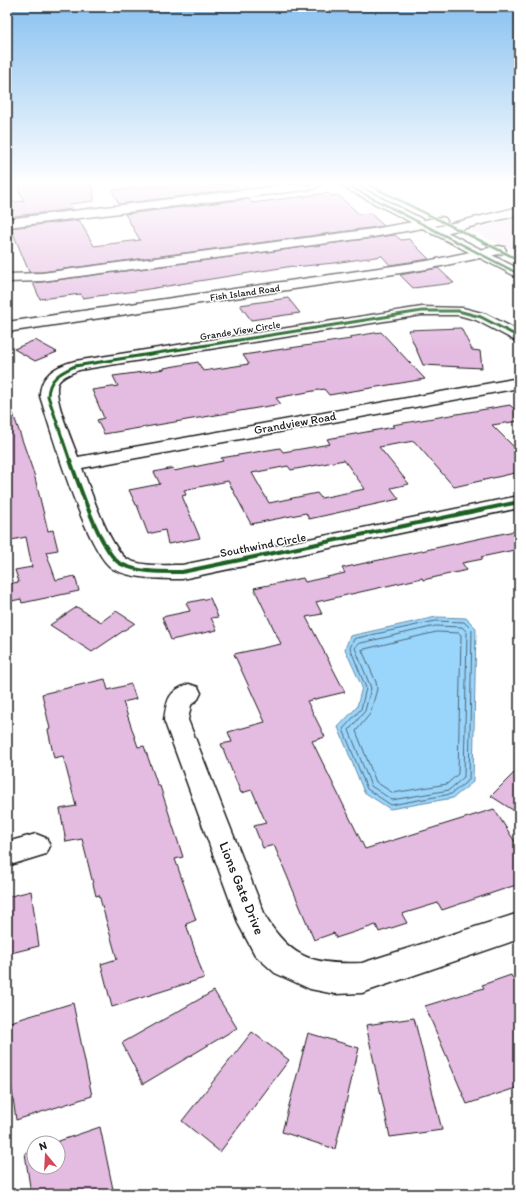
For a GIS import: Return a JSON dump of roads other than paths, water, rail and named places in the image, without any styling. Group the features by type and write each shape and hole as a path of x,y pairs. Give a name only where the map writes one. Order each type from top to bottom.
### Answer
{"street":[{"path":"7,278 62,275 303,241"},
{"path":"461,241 482,255 519,274"},
{"path":"481,241 519,260"},
{"name":"Fish Island Road","path":"7,327 404,269 482,255 499,250"},
{"name":"Grande View Circle","path":"72,464 48,396 47,386 54,376 75,366 277,332 422,311 458,311 481,317 519,337"},
{"name":"Grandview Road","path":"72,464 519,383"},
{"name":"Southwind Circle","path":"72,464 98,530 110,553 119,563 146,572 182,572 519,502"},
{"name":"Lions Gate Drive","path":"189,692 179,701 176,720 254,925 266,945 286,963 310,974 335,979 362,978 519,926"},
{"path":"7,854 36,846"}],"water":[{"path":"436,617 466,618 476,628 473,782 453,798 390,809 364,792 338,727 357,707 362,687 345,649 350,636"}]}
